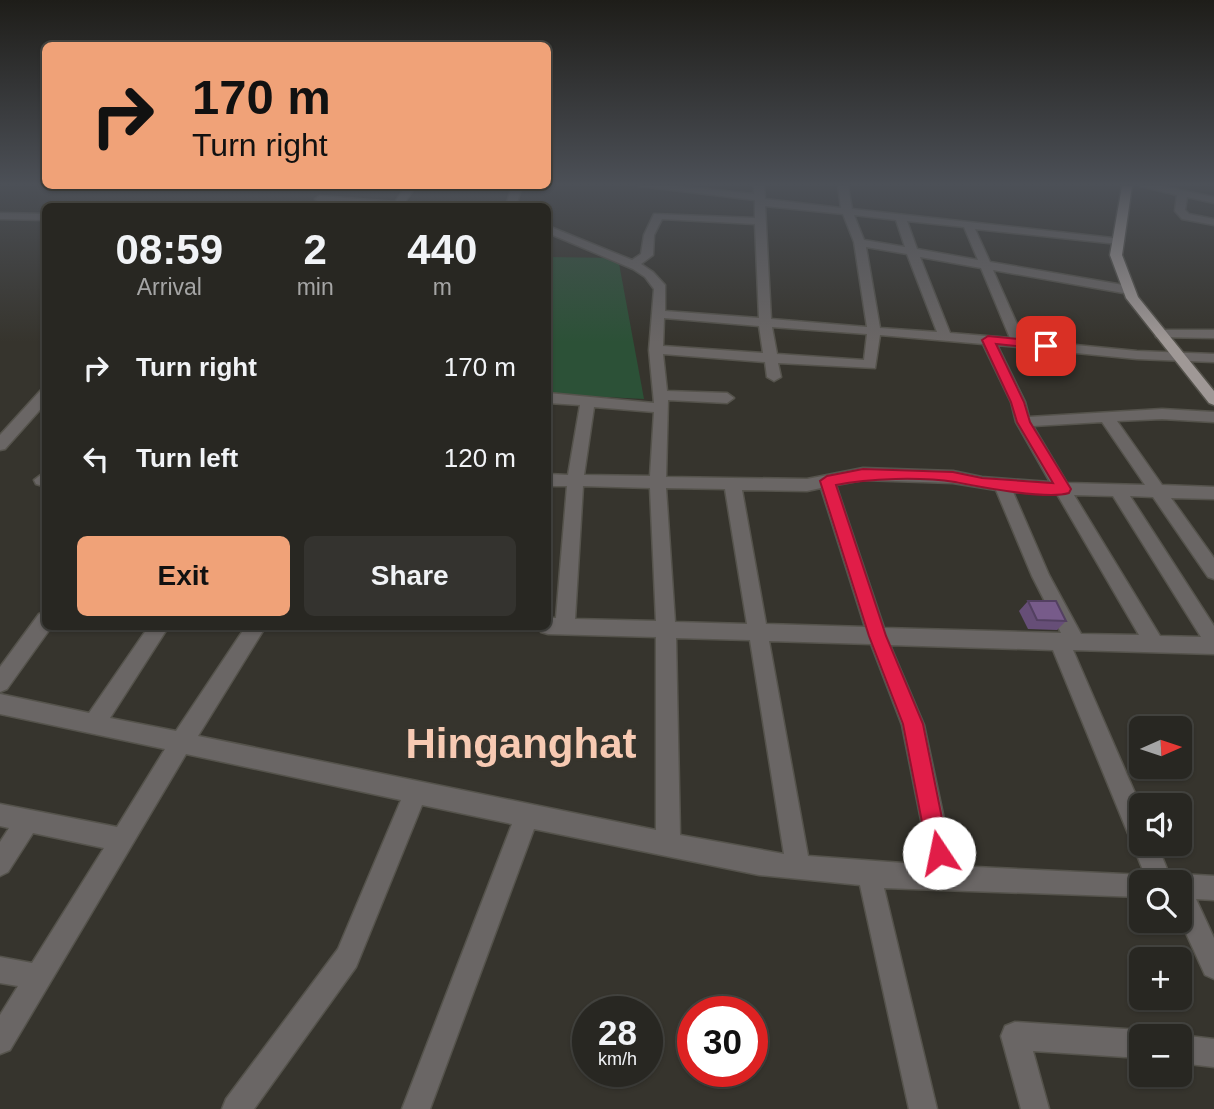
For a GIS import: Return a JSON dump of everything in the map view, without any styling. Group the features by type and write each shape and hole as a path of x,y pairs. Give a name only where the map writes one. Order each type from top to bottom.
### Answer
{"main road":[{"path":"1119,238 1116,254 1132,299 1214,400"}],"street":[{"path":"568,238 632,265 656,280 660,288 656,351 662,401 658,482 666,629 668,844"},
{"path":"632,265 647,255 649,238"},
{"path":"761,238 765,322 774,377"},
{"path":"656,351 870,365 874,331 858,238"},
{"path":"907,238 945,336"},
{"path":"974,238 1019,343"},
{"path":"1089,238 1118,241"},
{"path":"860,242 1129,290"},
{"path":"658,314 945,336 1137,355 1214,358"},
{"path":"1161,334 1214,334"},
{"path":"988,340 1024,422 1155,645"},
{"path":"0,445 42,398"},
{"path":"551,398 662,401 727,398"},
{"path":"588,401 556,626 1155,645 1214,644"},
{"path":"1024,422 1162,414 1214,417"},
{"path":"1106,417 1214,572"},
{"path":"551,480 733,486 807,485 863,474 953,477 1002,486 1214,493"},
{"path":"827,481 877,636 913,724 944,878"},
{"path":"733,486 798,867"},
{"path":"1002,486 1068,642 1129,802"},
{"path":"1118,490 1214,644"},
{"path":"0,683 42,625"},
{"path":"94,724 157,630"},
{"path":"0,1040 181,743 254,630"},
{"path":"0,704 759,863 869,874 1129,886"},
{"path":"236,1109 347,958 416,792"},
{"path":"0,815 122,840"},
{"path":"416,1109 527,816"},
{"path":"0,864 27,821"},
{"path":"869,874 923,1109"},
{"path":"1192,887 1214,888"},
{"path":"1192,919 1214,966"},
{"path":"0,971 39,976"},
{"path":"1035,1109 1015,1036 1051,1036 1129,1043"},
{"path":"1192,1050 1214,1053"}],"green space":[{"path":"551,257 618,258 644,399 551,394"}],"building":[{"path":"1028,601 1056,601 1066,621 1037,620"}],"district":[{"name":"Hinganghat","path":"521,743"}],"route":[{"path":"939,853 913,724 877,636 827,481 863,474 953,477 982,484 1064,489 1024,422 988,340 1046,346"}]}
